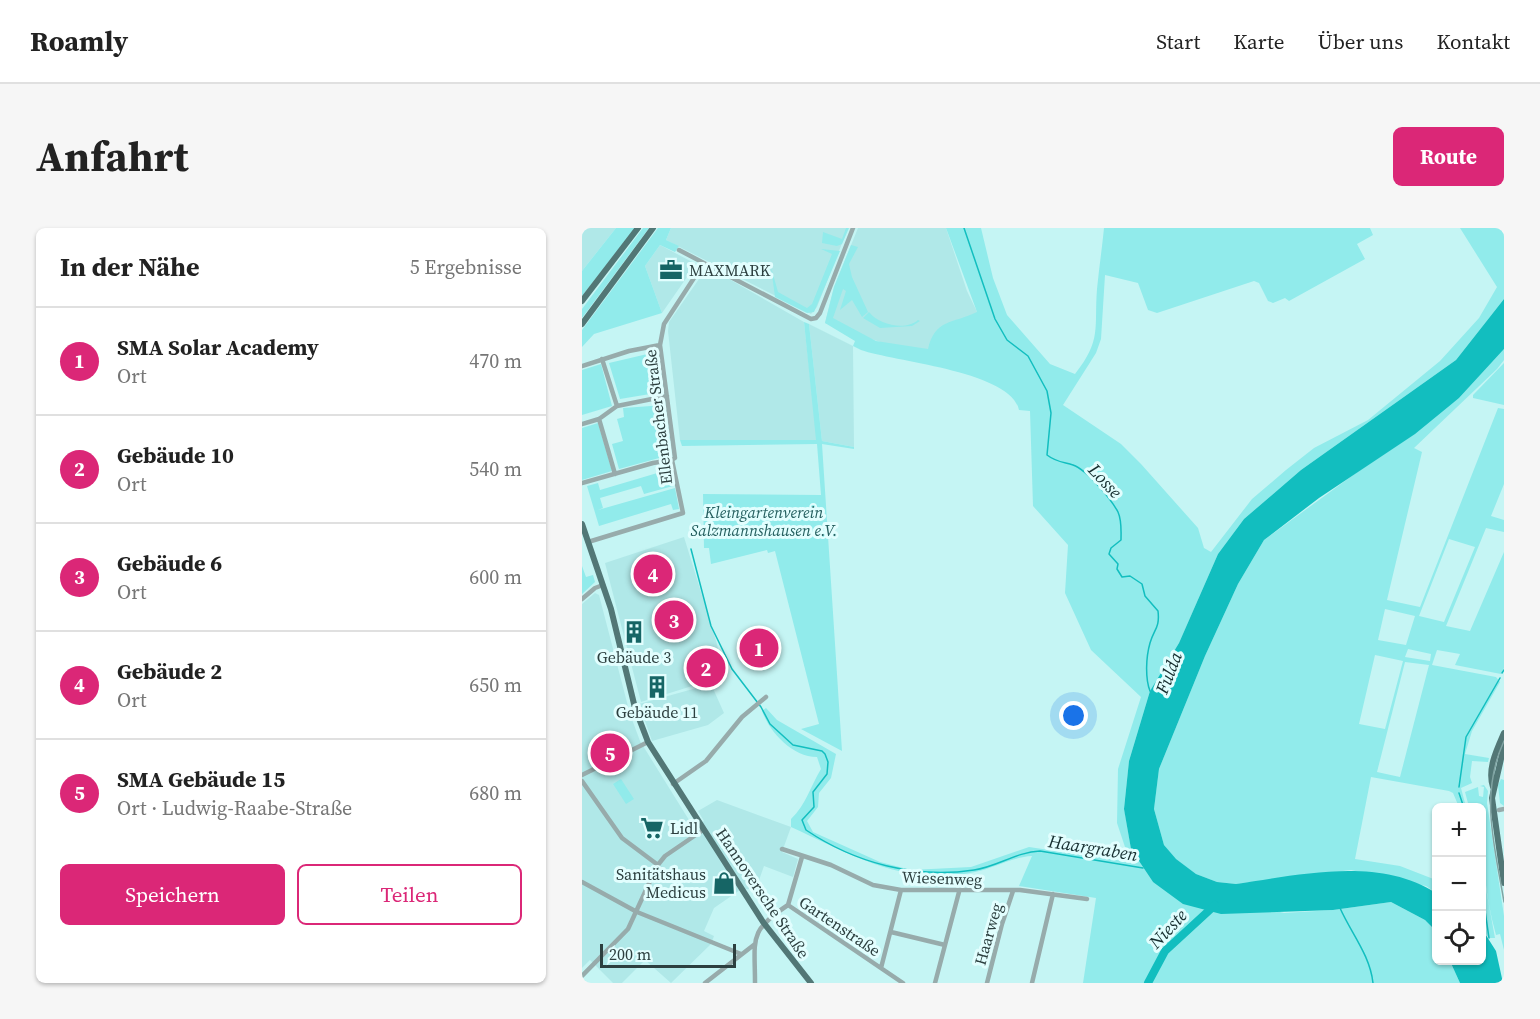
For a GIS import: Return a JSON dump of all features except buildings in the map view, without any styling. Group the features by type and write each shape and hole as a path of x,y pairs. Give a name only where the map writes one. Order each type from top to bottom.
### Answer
{"main road":[{"path":"582,301 638,228"},
{"path":"582,324 653,228"},
{"name":"Hannoversche Straße","path":"582,524 603,585 636,710 648,742 763,922 811,983"},
{"path":"1504,733 1493,764 1491,778 1494,817 1504,883"},
{"path":"1493,787 1504,746"}],"street":[{"path":"679,250 806,317 816,318 853,228"},
{"name":"Ellenbacher Straße","path":"588,542 683,513 672,460 675,459 660,345 664,324 688,285 702,272 714,269"},
{"path":"582,366 660,345"},
{"path":"602,359 617,406"},
{"path":"582,424 599,419 617,406 667,396"},
{"path":"599,419 615,474"},
{"path":"582,483 672,460"},
{"path":"582,599 595,588 603,585"},
{"path":"674,784 706,761 742,717 764,698"},
{"path":"582,775 648,742"},
{"path":"582,781 622,838 658,865"},
{"path":"582,976 628,930 658,865 665,856 703,830"},
{"name":"Wiesenweg","path":"782,849 831,865 873,885 901,890 1013,891 1087,899"},
{"path":"788,905 802,857"},
{"path":"582,882 637,912 741,954"},
{"path":"881,968 901,890"},
{"name":"Haarweg","path":"987,983 1013,891"},
{"path":"935,983 959,892"},
{"path":"1032,983 1053,894"},
{"name":"Gartenstraße","path":"763,922 788,905 903,983"},
{"path":"755,983 756,932 763,922"},
{"path":"891,932 945,945"},
{"path":"705,983 755,944"}],"shaded area":[{"path":"582,228 616,228 582,271"},
{"path":"671,228 848,228 817,307 811,314 666,240"},
{"path":"858,228 946,228 967,291 979,316 938,362 825,323 834,287"},
{"path":"660,245 696,264 662,313 645,266"},
{"path":"711,274 722,275 804,322 817,440 680,440 668,331 669,322 699,279"},
{"path":"809,324 853,346 854,447 822,441"},
{"path":"684,537 717,644 724,676 641,702 605,563"},
{"path":"595,593 599,595 630,714 640,741 694,828 704,821 698,811 717,800 791,827 782,852 798,859 793,877 764,866 758,883 749,889 740,890 714,908 704,931 714,936 711,944 671,983 645,960 622,983 613,983 590,960 582,968 582,604"},
{"path":"711,684 724,713 708,725 652,741 639,704"}],"green space":[{"path":"616,228 635,228 582,296 582,271"},
{"path":"643,228 649,228 582,318 582,309"},
{"path":"658,228 671,228 666,240 679,246 675,252 660,245 645,266 662,313 594,334 582,347 582,330"},
{"path":"846,228 849,228 842,244 837,246 822,243 823,232 842,239"},
{"path":"946,228 981,228 993,278 1007,315 1050,364 1075,374 1089,352 1095,333 1104,228 1370,228 1373,235 1357,244 1365,259 1289,301 1285,298 1273,303 1268,301 1259,283 1254,281 1157,313 1148,310 1138,283 1105,275 1101,339 1096,353 1063,405 1121,444 1198,528 1204,548 1211,552 1252,499 1314,448 1368,420 1440,361 1479,318 1497,287 1460,228 1504,228 1504,299 1456,360 1301,470 1244,519 1218,554 1179,643 1150,691 1129,761 1124,808 1131,849 1153,882 1284,913 1333,910 1391,902 1425,920 1432,927 1432,965 1452,965 1460,983 1083,983 1096,898 1019,886 1032,856 1017,858 975,872 949,876 925,875 880,866 791,827 791,819 804,802 821,769 817,757 799,753 783,742 762,711 766,708 777,720 836,754 831,778 819,793 818,807 807,821 813,832 880,862 911,870 971,867 1029,847 1130,862 1117,823 1118,769 1141,697 1091,650 1065,593 1068,545 1033,506 1030,411 1019,410 1011,397 996,386 974,377 861,350 853,346 855,341 825,323 834,287 851,245 858,247 849,264 852,277 868,312 862,317 852,300 840,310 846,291 843,289 833,318 876,341 928,349 931,339 940,327 977,312"},
{"path":"821,249 840,251 814,312 807,313 775,297 771,267 778,292 807,308 812,304 832,254"},
{"path":"869,312 873,317 893,325 907,325 920,321 912,326 880,328 863,318"},
{"name":"Kleingartenverein Salzmannshausen e.V.","path":"804,322 809,324 822,441 854,447 854,449 822,444 842,751 801,729 819,724 775,551 768,553 767,550 711,564 709,548 704,548 703,494 821,495 817,444 682,446 680,440 816,440"},
{"path":"1504,349 1504,360 1497,369 1414,448 1422,452 1387,600 1420,607 1498,408 1504,409 1504,484 1491,516 1504,520 1504,532 1486,528 1446,626 1470,631 1504,552 1504,668 1501,674 1455,665 1460,654 1437,650 1432,665 1496,677 1500,682 1472,731 1465,754 1489,758 1488,762 1472,761 1470,777 1472,783 1461,788 1465,803 1457,803 1453,793 1449,791 1371,777 1355,859 1400,866 1432,878 1432,890 1426,886 1351,870 1236,884 1217,882 1196,874 1175,859 1164,845 1154,809 1159,769 1205,656 1238,584 1264,540 1459,398","holes":["1449,539 1475,547 1444,622 1419,616","1385,609 1415,616 1406,645 1378,640","1408,649 1431,654 1430,661 1405,657","1375,655 1403,661 1385,729 1359,724","1405,662 1429,665 1400,777 1377,772"]},
{"path":"656,352 662,392 620,399 609,363"},
{"path":"1504,363 1504,405 1473,398 1473,395"},
{"path":"601,364 612,406 582,415 582,370"},
{"path":"665,405 670,455 619,469 612,444 623,441 617,419 624,417 623,408"},
{"path":"598,423 612,471 582,480 582,428"},
{"path":"671,464 673,486 644,494 641,486 600,498 603,508 598,510 675,488 679,509 673,510 671,504 599,526 587,486 598,483 600,490 664,471 664,465"},
{"path":"582,566 586,577 593,575 595,582 582,594"},
{"path":"621,779 634,799 626,804 613,784"},
{"path":"1501,779 1504,780 1504,806 1500,803 1498,785"},
{"path":"1484,785 1488,791 1487,803 1504,916 1504,950 1500,934 1496,935 1486,888 1486,803 1468,803 1465,792 1478,787 1479,796 1483,797 1484,787 1480,786"},
{"path":"1486,889 1495,938 1489,938 1486,934"}],"water":[{"name":"Fulda","path":"1504,299 1504,349 1459,398 1415,434 1319,498 1264,540 1238,584 1205,656 1159,769 1154,809 1164,845 1176,859 1196,874 1217,882 1236,884 1338,871 1389,875 1413,882 1432,891 1432,927 1425,920 1391,902 1333,910 1221,914 1183,904 1153,882 1131,849 1124,809 1129,761 1150,691 1179,643 1218,554 1244,519 1301,470 1456,360"},
{"path":"1486,935 1496,951 1503,983 1460,983 1452,965 1486,965"}],"waterway":[{"name":"Losse","path":"964,228 995,319 1007,340 1028,356 1047,391 1051,413 1047,455 1079,468 1110,500 1119,515 1121,540 1111,548 1109,554 1118,564 1117,569 1122,577 1130,576 1142,584 1145,596 1158,611 1157,625 1150,643 1147,661 1147,680 1150,691"},
{"name":"Haargraben","path":"691,549 711,626 732,669 761,707 770,724 793,745 822,751 825,754 828,762 827,774 813,792 814,807 802,820 806,830 825,842 865,860 908,870 930,872 974,870 1023,854 1040,851 1143,868"},
{"path":"1459,787 1466,737 1500,678"},
{"path":"1459,793 1462,803"},
{"name":"Nieste","path":"1148,983 1165,951 1215,905"},
{"path":"1340,908 1368,963 1373,983"},
{"path":"1485,911 1489,938"}],"tram line":[{"path":"1504,741 1496,761 1491,801 1493,841 1504,902"}],"place":[{"name":"MAXMARK","path":"671,270"},
{"name":"Gebäude 2","path":"653,574"},
{"name":"Gebäude 6","path":"674,620"},
{"name":"Gebäude 3","path":"634,632"},
{"name":"SMA Solar Academy","path":"759,648"},
{"name":"Gebäude 10","path":"706,668"},
{"name":"Gebäude 11","path":"657,687"},
{"name":"SMA Gebäude 15","path":"610,753"},
{"name":"Lidl","path":"652,828"},
{"name":"Sanitätshaus Medicus","path":"724,883"}]}
